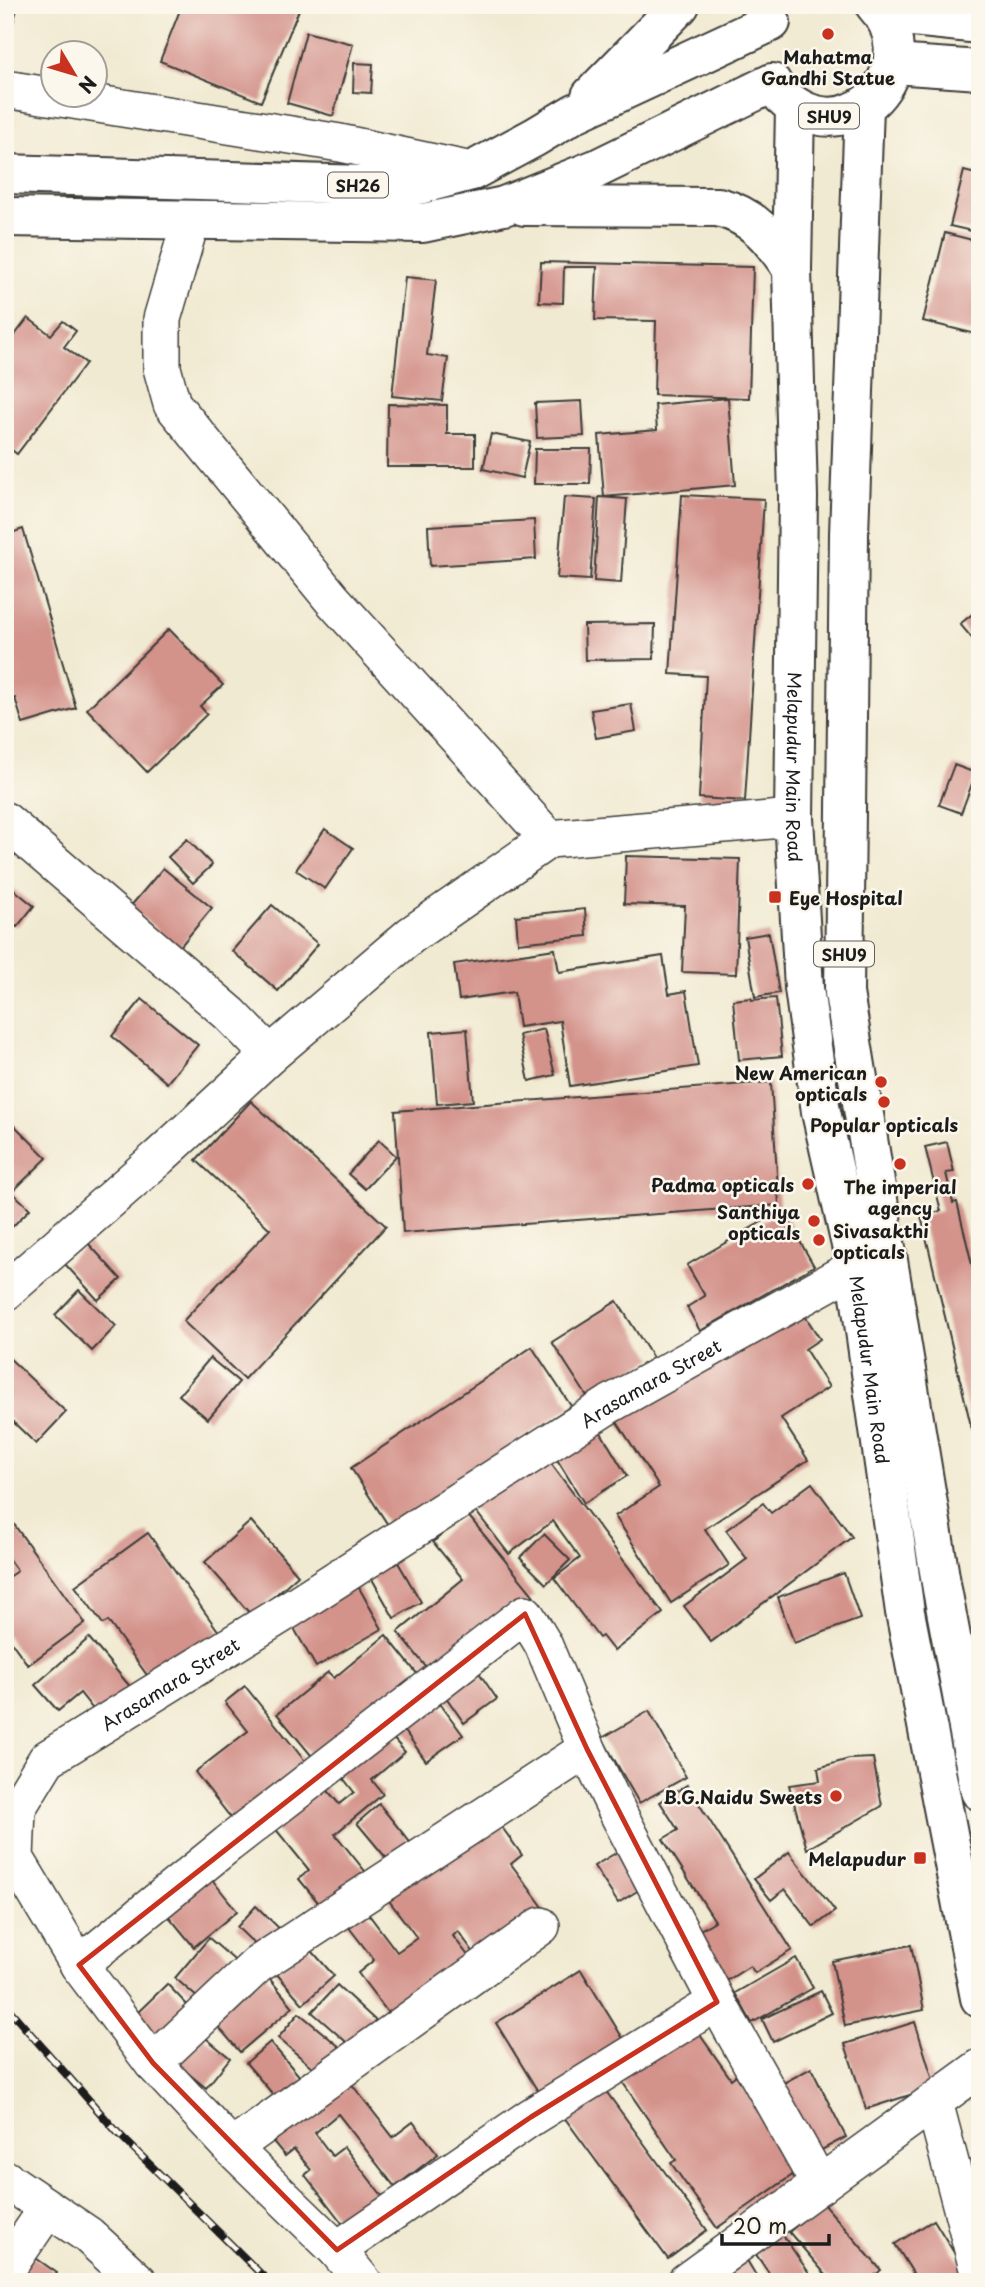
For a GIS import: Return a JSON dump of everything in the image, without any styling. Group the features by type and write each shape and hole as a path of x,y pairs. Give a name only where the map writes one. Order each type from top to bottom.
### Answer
{"main road":[{"path":"575,113 680,5"},
{"path":"879,10 980,24"},
{"path":"879,10 891,30 895,47 893,64 980,70"},
{"name":"SH26","path":"5,174 419,185 472,171 575,113 777,14"},
{"name":"SHU9","path":"777,14 765,43 765,63 784,95 811,114 829,116 864,106 877,95 887,81 893,64"},
{"name":"SH26","path":"5,217 423,223 504,206 784,95"},
{"name":"Melapudur Main Road","path":"784,95 798,498 794,818 804,988 819,1099 856,1266 905,1612 980,1998"},
{"name":"Melapudur Main Road","path":"864,106 849,534 844,993 940,1576 980,1791"},
{"path":"504,206 718,207 734,211 759,227 792,270"}],"street":[{"path":"5,89 340,143 472,171"},
{"path":"191,220 162,319 162,368 172,404 332,599 549,839"},
{"path":"5,1292 270,1055 411,935 549,839 794,818"},
{"path":"5,821 230,1014 270,1055"},
{"name":"Arasamara Street","path":"363,2282 337,2250 232,2148 153,2063 79,1965 15,1858 17,1808 47,1759 290,1609 610,1404 856,1266"},
{"path":"79,1965 228,1844 525,1614 543,1644 587,1749 717,2002 820,2185"},
{"path":"153,2063 257,1965 587,1749"},
{"path":"232,2148 541,1926"},
{"path":"337,2250 531,2117 717,2002"},
{"path":"686,2282 980,2068"},
{"path":"934,2102 980,2276"},
{"path":"5,2179 88,2235 139,2282"},
{"path":"5,2270 48,2208"}],"highlighted area":[{"path":"525,1614 587,1749 717,2002 531,2117 337,2250 153,2063 79,1965"}],"building":[{"path":"5,5 18,5 6,49 5,49"},
{"path":"182,5 301,5 261,102 160,61"},
{"path":"306,32 353,44 333,116 287,103"},
{"path":"354,63 373,64 371,93 353,92"},
{"path":"964,171 980,175 980,233 950,226"},
{"path":"945,233 980,242 980,335 923,321"},
{"path":"541,262 753,267 749,398 654,395 656,321 595,320 597,267 564,267 563,303 539,302"},
{"path":"405,277 436,280 427,355 448,358 442,401 392,396"},
{"path":"28,318 51,335 63,321 76,331 64,347 86,363 17,454 5,445 5,348"},
{"path":"728,398 735,485 604,497 599,435 657,430 655,405"},
{"path":"582,401 584,436 537,438 535,403"},
{"path":"388,404 447,405 447,434 475,434 475,467 387,467"},
{"path":"491,434 530,442 522,478 483,469"},
{"path":"535,449 591,449 590,484 534,484"},
{"path":"682,495 764,499 745,801 699,798 706,676 670,674"},
{"path":"564,497 596,499 590,580 557,578"},
{"path":"599,497 627,499 621,583 594,581"},
{"path":"534,520 536,559 430,566 428,526"},
{"path":"23,529 76,708 23,724 15,698 5,701 5,535"},
{"path":"980,608 980,648 960,624"},
{"path":"655,624 654,659 585,660 584,625"},
{"path":"169,629 223,685 200,706 207,714 147,772 87,709"},
{"path":"631,704 636,731 596,738 591,710"},
{"path":"954,765 976,773 961,813 939,805"},
{"path":"325,829 353,848 325,889 296,870"},
{"path":"187,839 212,865 193,883 168,857"},
{"path":"626,856 740,859 736,974 682,972 685,906 624,904"},
{"path":"163,868 212,908 179,948 130,907"},
{"path":"5,882 34,906 17,927 5,917"},
{"path":"272,905 318,944 278,991 232,951"},
{"path":"585,909 587,936 518,943 516,916"},
{"path":"769,933 779,993 755,997 745,937"},
{"path":"555,949 559,972 663,956 669,994 686,991 698,1066 570,1086 560,1021 519,1027 514,992 459,1000 454,964"},
{"path":"776,998 782,1056 739,1060 733,1000"},
{"path":"142,999 198,1045 167,1083 112,1036"},
{"path":"467,1029 473,1101 437,1104 431,1032"},
{"path":"544,1029 555,1075 529,1081 519,1035"},
{"path":"771,1082 779,1205 403,1233 395,1111"},
{"path":"251,1101 386,1226 244,1379 183,1321 270,1229 196,1160"},
{"path":"5,1116 47,1158 12,1192 30,1209 5,1234"},
{"path":"379,1140 396,1156 365,1189 348,1174"},
{"path":"947,1142 954,1172 946,1173 953,1203 957,1202 980,1298 980,1428 972,1430 921,1216 941,1211 925,1147"},
{"path":"782,1210 814,1266 700,1331 687,1307 705,1296 687,1265"},
{"path":"88,1243 121,1279 98,1300 65,1264"},
{"path":"79,1290 116,1326 92,1351 55,1315"},
{"path":"617,1301 653,1358 588,1398 552,1342"},
{"path":"796,1302 820,1339 805,1349 829,1387 781,1418 808,1460 705,1529 729,1565 671,1603 615,1516 659,1487 617,1422"},
{"path":"532,1347 571,1406 390,1528 351,1468"},
{"path":"5,1354 66,1412 36,1444 5,1414"},
{"path":"210,1358 239,1382 208,1419 179,1395"},
{"path":"597,1426 627,1476 584,1503 553,1453"},
{"path":"546,1457 663,1613 614,1651 602,1636 599,1638 554,1578 580,1558 553,1521 509,1554 471,1505"},
{"path":"812,1483 852,1537 711,1642 684,1606 747,1559 726,1530 763,1503 771,1513"},
{"path":"5,1512 85,1623 28,1665 5,1633 5,1579 17,1571 5,1554"},
{"path":"467,1514 534,1596 435,1678 398,1632 463,1579 433,1542"},
{"path":"251,1521 298,1575 252,1616 205,1562"},
{"path":"148,1533 219,1632 152,1682 108,1621 103,1624 75,1586"},
{"path":"544,1534 570,1560 546,1584 520,1558"},
{"path":"393,1554 421,1602 394,1618 367,1570"},
{"path":"844,1573 860,1619 794,1643 778,1597"},
{"path":"353,1577 382,1629 316,1667 287,1616"},
{"path":"386,1635 423,1681 320,1766 277,1714 328,1672 334,1678"},
{"path":"89,1638 133,1690 100,1718 80,1693 58,1711 35,1685"},
{"path":"473,1664 497,1699 464,1723 439,1687"},
{"path":"245,1686 312,1770 239,1828 195,1772 248,1731 225,1702"},
{"path":"433,1694 463,1735 426,1761 397,1720"},
{"path":"649,1711 686,1777 639,1803 602,1738"},
{"path":"385,1729 405,1752 372,1780 383,1794 335,1834 369,1876 326,1912 299,1879 309,1870 269,1821 319,1780 339,1804 354,1792 336,1769"},
{"name":"B.G.Naidu Sweets","path":"873,1758 882,1806 807,1849 789,1785 820,1781 818,1768 849,1759"},
{"path":"687,1785 792,1950 755,1973 750,1966 720,1985 690,1936 715,1921 663,1839 678,1830 660,1802"},
{"path":"379,1804 414,1847 392,1865 357,1823"},
{"path":"496,1819 522,1855 511,1864 546,1911 480,1961 458,1931 453,1936 473,1962 395,2022 358,1973 374,1960 344,1921 363,1907 397,1952 417,1938 387,1898"},
{"path":"619,1851 642,1888 618,1903 594,1866"},
{"path":"789,1852 835,1911 814,1927 785,1889 771,1900 754,1879"},
{"path":"210,1877 237,1911 194,1947 166,1913"},
{"path":"256,1906 285,1934 265,1954 237,1927"},
{"path":"209,1938 240,1965 206,2005 175,1978"},
{"path":"306,1944 334,1976 303,2004 275,1972"},
{"path":"911,1945 924,2010 845,2026 832,1961"},
{"path":"796,1958 813,1988 752,2023 735,1993"},
{"path":"581,1970 627,2045 542,2098 496,2023"},
{"path":"263,1971 293,2007 240,2052 210,2017"},
{"path":"167,1984 194,2012 162,2043 135,2015"},
{"path":"337,1985 376,2021 352,2047 312,2012"},
{"path":"821,1991 832,2013 773,2042 762,2019"},
{"path":"299,2013 341,2048 319,2073 278,2038"},
{"path":"915,2022 935,2087 866,2109 845,2044"},
{"path":"693,2025 731,2079 736,2075 801,2169 717,2228 671,2163 676,2160 619,2077"},
{"path":"196,2030 230,2058 206,2088 172,2060"},
{"path":"270,2042 307,2085 283,2106 246,2063"},
{"path":"811,2068 846,2137 814,2154 778,2086"},
{"path":"343,2073 393,2137 413,2122 438,2154 395,2187 338,2114 315,2133 332,2156 344,2147 384,2198 346,2228 305,2175 311,2170 294,2149 285,2156 266,2133"},
{"path":"600,2083 707,2230 668,2259 561,2113"},
{"path":"823,2203 881,2270 868,2282 832,2282 789,2232"},
{"path":"5,2220 24,2233 5,2260"},
{"path":"934,2220 972,2282 898,2282 913,2273 895,2244"},
{"path":"780,2231 809,2273 797,2282 775,2282 753,2250"},
{"path":"30,2254 57,2273 51,2282 9,2282"},
{"path":"745,2257 760,2282 706,2282"}],"railway":[{"path":"5,2005 118,2133 269,2282"}],"place":[{"name":"Mahatma Gandhi Statue","path":"828,34"},
{"name":"Eye Hospital","path":"775,897"},
{"name":"New American opticals","path":"881,1082"},
{"name":"Popular opticals","path":"884,1102"},
{"name":"The imperial agency","path":"900,1164"},
{"name":"Padma opticals","path":"808,1184"},
{"name":"Santhiya opticals","path":"814,1221"},
{"name":"Sivasakthi opticals","path":"819,1240"},
{"name":"B.G.Naidu Sweets","path":"836,1796"},
{"name":"Melapudur","path":"920,1858"}]}
